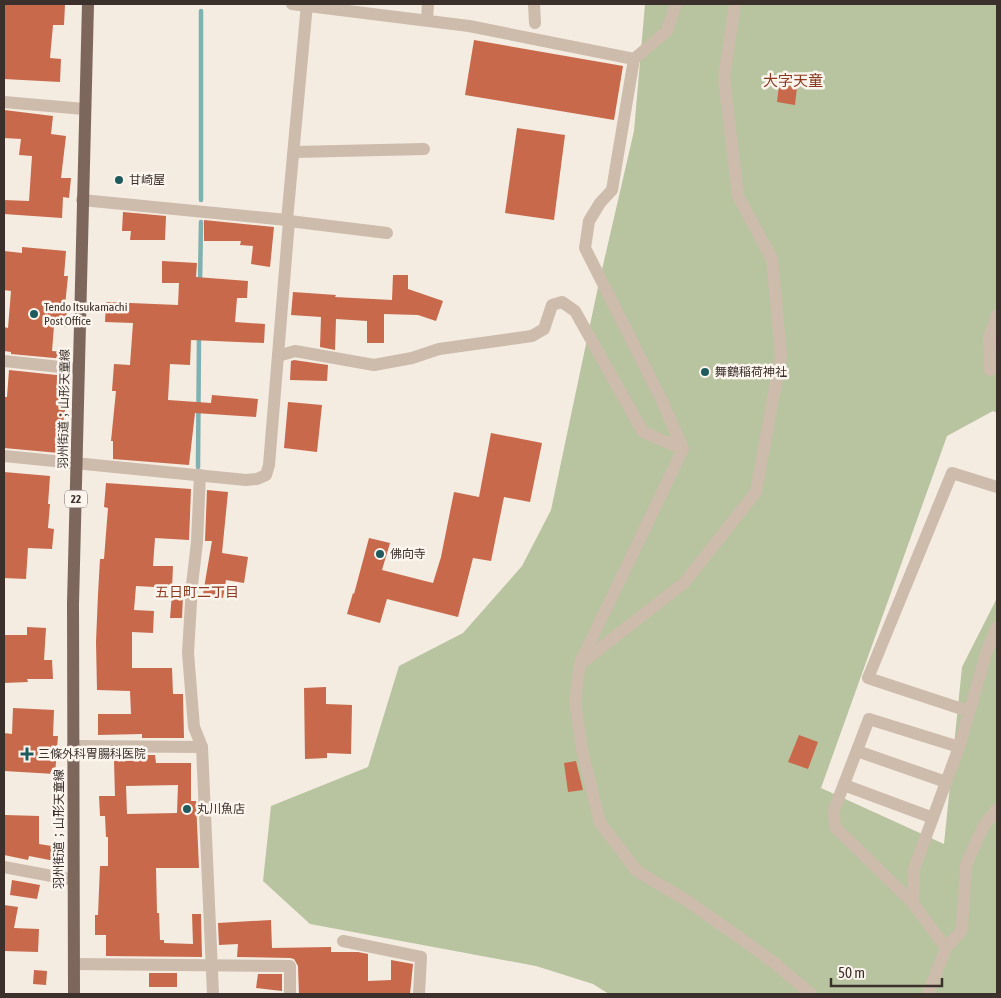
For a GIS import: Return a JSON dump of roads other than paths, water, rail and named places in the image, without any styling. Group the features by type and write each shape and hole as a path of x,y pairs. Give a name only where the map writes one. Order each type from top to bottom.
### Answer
{"main road":[{"name":"羽州街道；山形天童線","path":"74,994 73,604 88,4"}],"street":[{"path":"292,4 469,26 634,59"},
{"path":"427,20 428,4"},
{"path":"534,4 535,23"},
{"path":"676,4 667,31 634,59 612,190 600,203 589,222 585,248 663,403 682,449 580,664 575,701 582,750 600,823 637,871 684,899 739,937 777,965 811,994"},
{"path":"580,664 684,582 756,492 781,355 772,260 738,196 724,78 735,4"},
{"path":"4,456 246,480 257,479 266,475 269,465 307,5"},
{"path":"4,102 84,109"},
{"path":"294,152 424,150"},
{"path":"82,200 288,220 387,233"},
{"path":"278,356 295,351 374,365 412,358 439,349 532,336 544,329 552,305 562,302 575,311 642,432 682,449"},
{"path":"990,370 989,338 997,315"},
{"path":"4,361 79,369"},
{"path":"968,712 868,678 952,473 997,487"},
{"path":"200,476 188,652 194,727 202,747 213,994"},
{"path":"913,903 914,869 959,747 987,651 997,627"},
{"path":"946,948 913,903 835,827 834,810 869,719 959,747"},
{"path":"73,746 202,747"},
{"path":"857,751 946,782"},
{"path":"844,785 933,818"},
{"path":"928,994 946,948 962,930 966,865 983,827 997,809"},
{"path":"4,867 73,880"},
{"path":"343,941 421,957 419,994"},
{"path":"74,964 290,966 290,994"}],"waterway":[{"path":"201,11 201,200"},
{"path":"200,283 201,222"},
{"path":"198,467 199,336"}],"place":[{"name":"甘崎屋","path":"119,180"},
{"name":"Tendo Itsukamachi Post Office","path":"34,314"},
{"name":"舞鶴稲荷神社","path":"705,372"},
{"name":"佛向寺","path":"380,554"},
{"name":"三條外科胃腸科医院","path":"27,754"},
{"name":"丸川魚店","path":"187,809"}],"district":[{"name":"大字天童","path":"793,80"},
{"name":"五日町二丁目","path":"197,592"}]}
